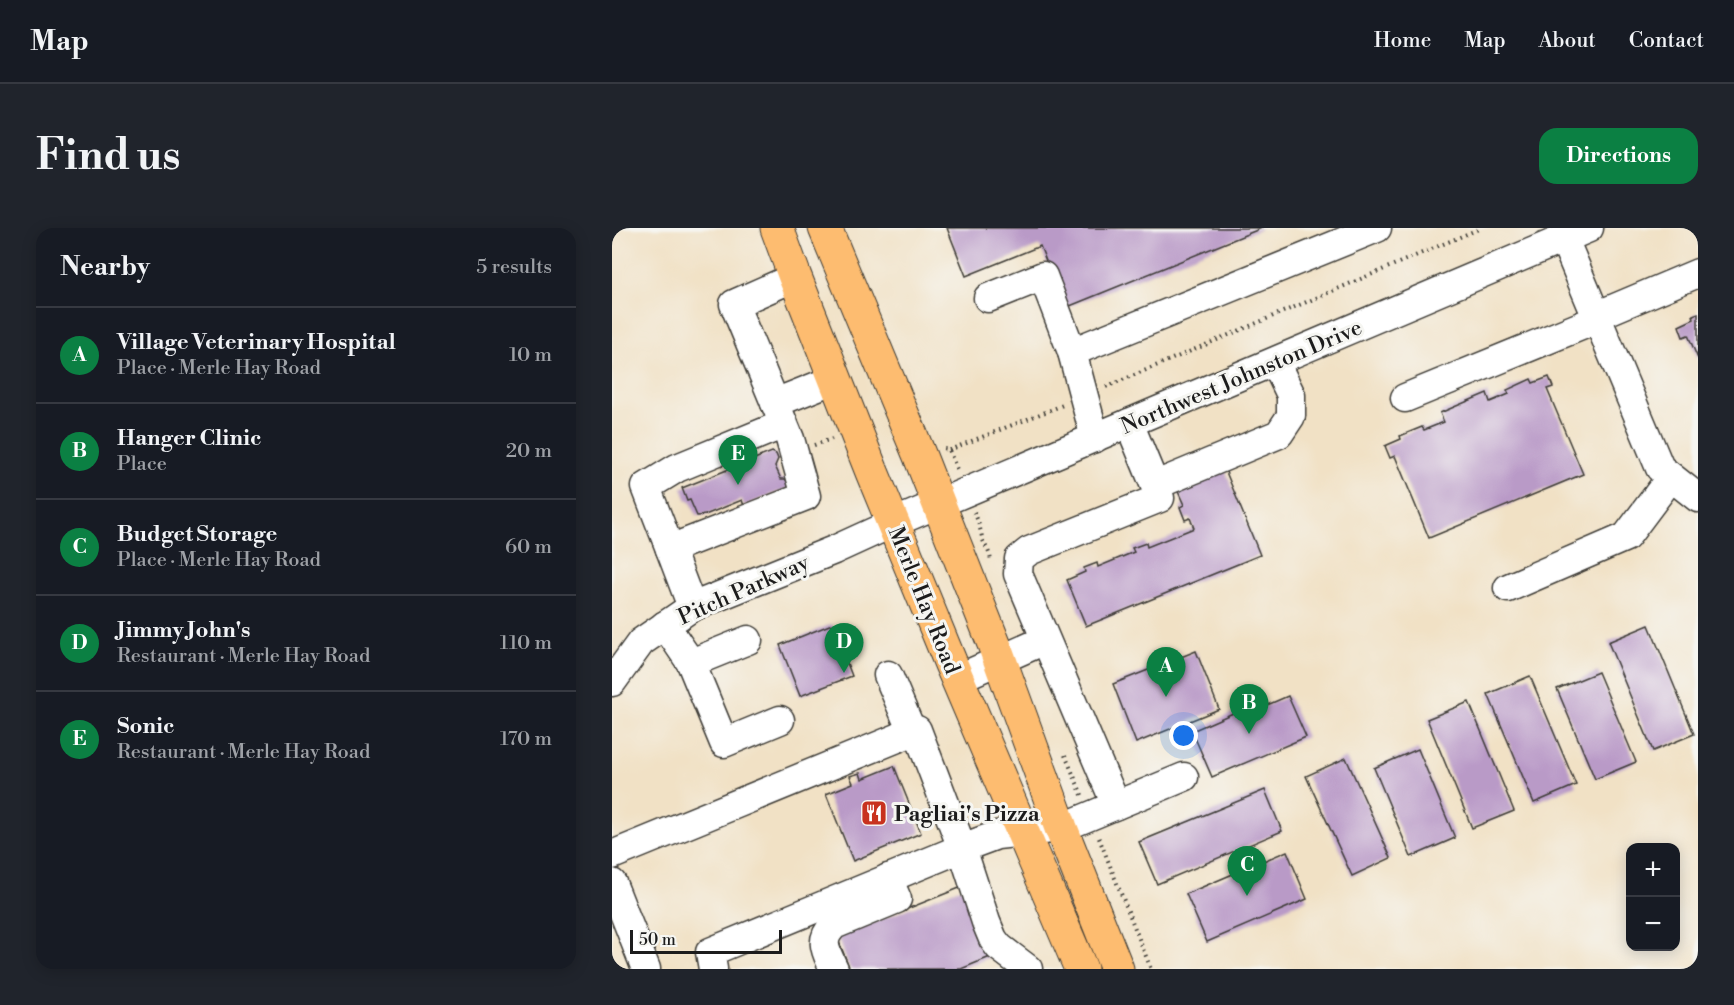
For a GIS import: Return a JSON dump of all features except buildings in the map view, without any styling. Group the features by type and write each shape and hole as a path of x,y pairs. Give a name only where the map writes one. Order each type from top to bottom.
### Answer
{"main road":[{"name":"Merle Hay Road","path":"777,228 835,379 957,680 1081,969"},
{"path":"825,228 1000,661 1061,828 1117,969"}],"street":[{"path":"1072,352 1377,228"},
{"path":"1573,233 1597,317 1660,468 1698,498"},
{"name":"Northwest Johnston Drive","path":"893,523 1573,233"},
{"path":"1406,398 1698,273"},
{"path":"988,298 1042,276 1072,352 1095,438"},
{"path":"670,549 806,496 790,439 734,304 795,277"},
{"path":"1156,485 1279,434 1292,416 1291,395 1275,362"},
{"path":"692,607 646,487 677,468 780,414 835,379"},
{"path":"1116,805 1017,574 1019,559 1029,551 1161,498 1129,423"},
{"path":"1508,588 1626,537 1671,477"},
{"name":"Pitch Parkway","path":"612,682 641,642 692,607 834,550 893,523"},
{"path":"665,625 692,663 724,743 780,720"},
{"path":"692,663 748,640"},
{"path":"957,680 1045,640"},
{"path":"888,675 912,732"},
{"path":"612,855 917,730 962,848 993,939 999,947 1029,969"},
{"path":"713,969 710,952 888,878 997,835 1061,828 1184,777"},
{"path":"834,969 823,939 826,932 834,925 897,899 888,878"},
{"path":"612,883 646,969"}],"path":[{"path":"949,450 1084,396 1481,228"}],"place":[{"name":"Sonic","path":"738,485"},
{"name":"Jimmy John's","path":"844,673"},
{"name":"Village Veterinary Hospital","path":"1166,697"},
{"name":"Hanger Clinic","path":"1249,734"},
{"name":"Pagliai's Pizza","path":"874,813"},
{"name":"Budget Storage","path":"1247,896"}]}
